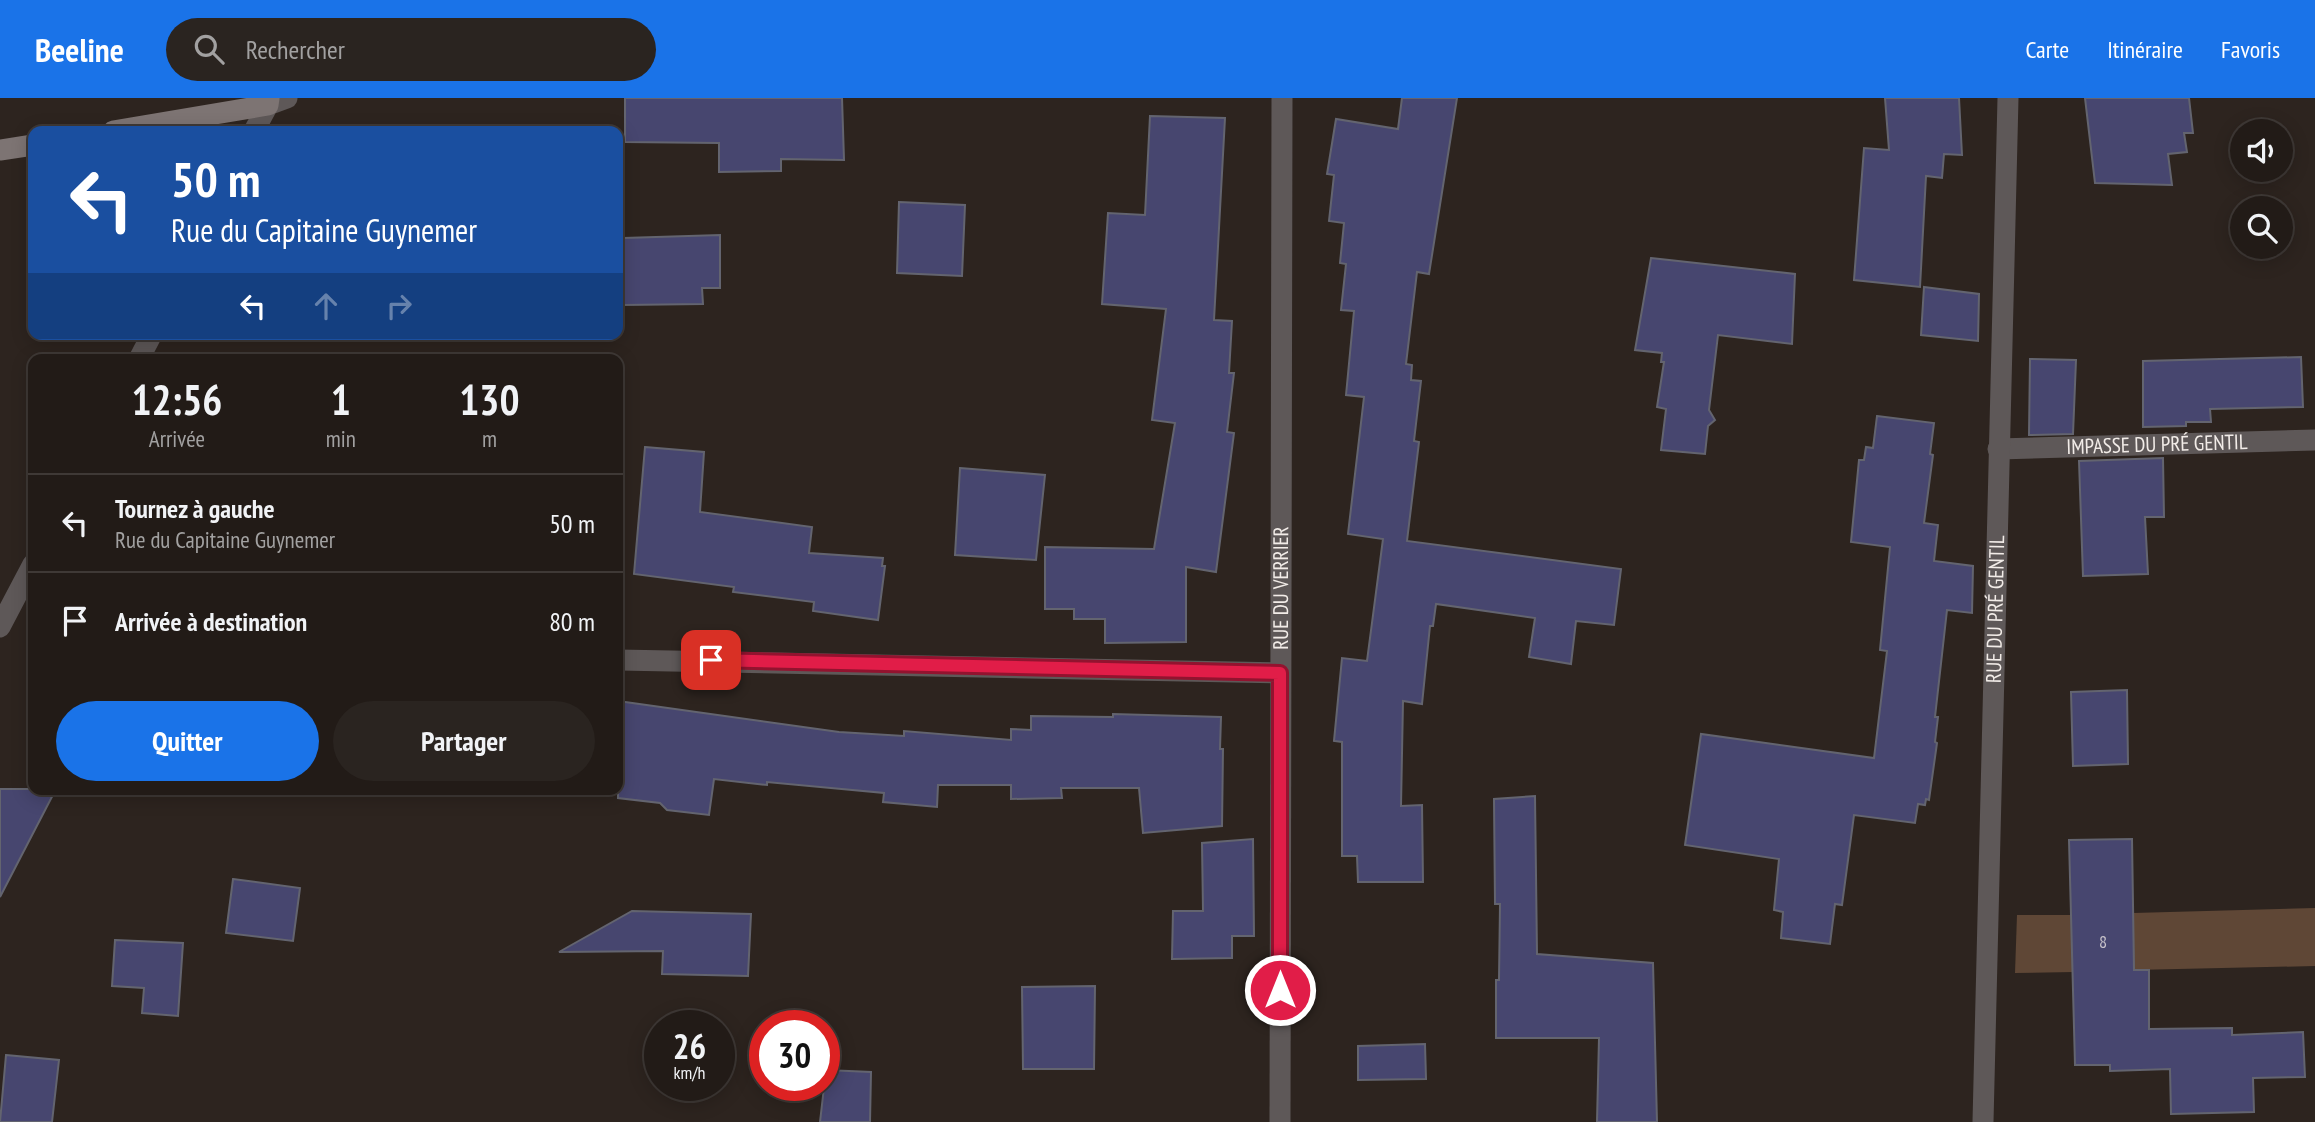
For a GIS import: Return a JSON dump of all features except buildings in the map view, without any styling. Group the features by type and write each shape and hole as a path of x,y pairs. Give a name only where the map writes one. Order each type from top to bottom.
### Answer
{"street":[{"name":"RUE DU VERRIER","path":"1280,1122 1282,98"},
{"name":"RUE DU PRÉ GENTIL","path":"1983,1122 2008,98"},
{"path":"139,126 274,100"},
{"path":"257,126 274,100"},
{"path":"0,150 28,146"},
{"name":"IMPASSE DU PRÉ GENTIL","path":"1998,449 2315,440"},
{"path":"0,627 28,578"},
{"path":"623,660 1280,673"}],"shaded area":[{"path":"2315,908 2315,966 2134,970 2133,913"},
{"path":"2017,915 2072,915 2074,972 2015,973"}],"route":[{"path":"711,660 1280,673 1280,990"}]}
